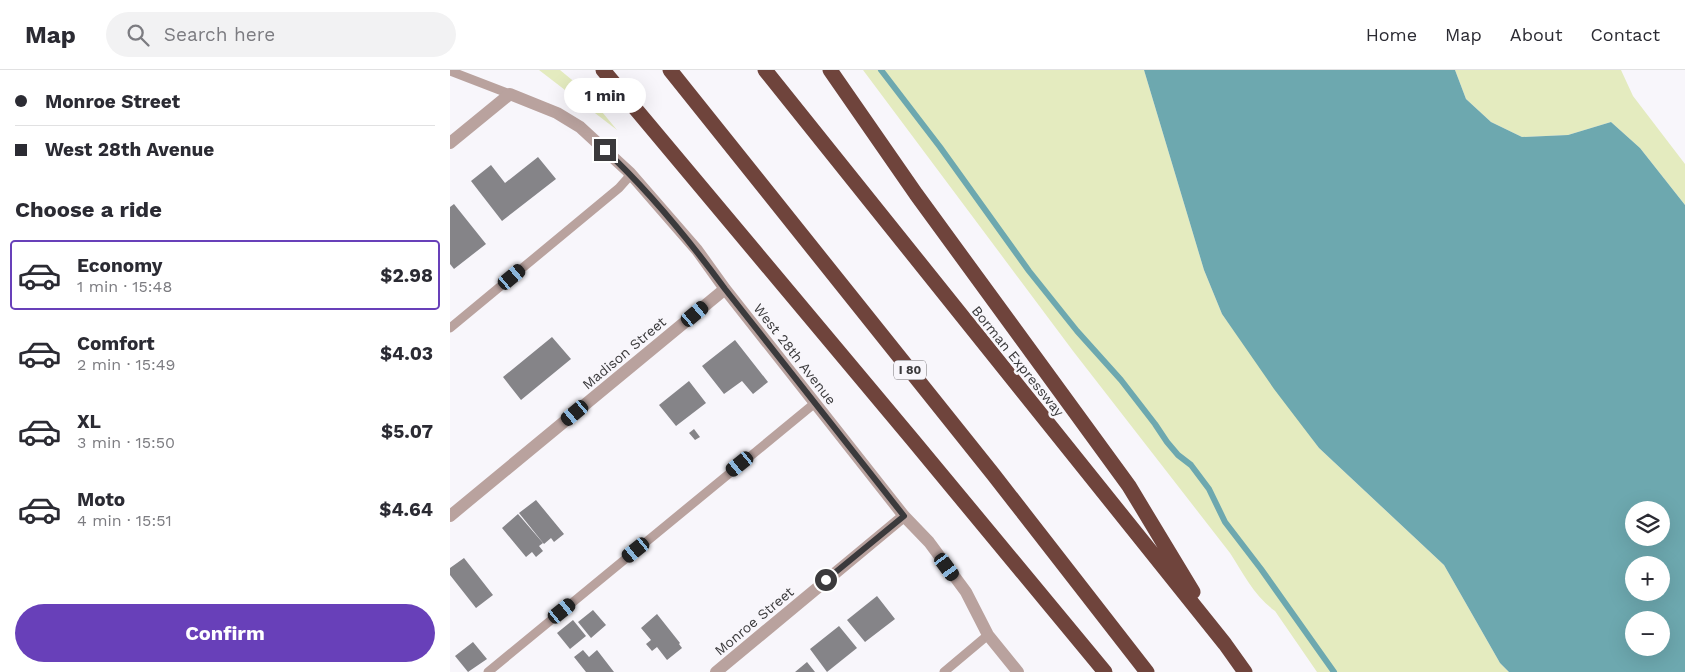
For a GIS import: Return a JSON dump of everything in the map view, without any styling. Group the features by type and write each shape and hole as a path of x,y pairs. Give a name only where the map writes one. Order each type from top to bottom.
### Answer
{"highway":[{"path":"602,70 919,446 1104,672"},
{"name":"I 80","path":"670,70 1147,672"},
{"name":"Borman Expressway","path":"764,70 1225,644 1245,672"},
{"path":"830,70 916,194 1129,486 1225,644"}],"street":[{"path":"450,143 510,94"},
{"name":"West 28th Avenue","path":"510,94 557,113 580,127 630,173 697,250 725,289 904,516 929,542 966,592 988,635 1018,672"},
{"name":"Madison Street","path":"450,516 725,289"},
{"name":"Monroe Street","path":"716,672 904,516"}],"lane":[{"path":"450,71 510,94"},
{"path":"450,328 619,188 627,180 630,173"},
{"path":"488,672 815,403"},
{"path":"944,672 988,635"}],"green space":[{"path":"539,70 560,70 583,89 617,130"},
{"path":"863,70 1144,70 1204,270 1222,314 1319,448 1444,565 1500,663 1509,672 1317,672 1275,611 1255,592 1230,553 1073,351"},
{"path":"1455,70 1621,70 1633,96 1685,164 1685,205 1640,148 1611,122 1568,135 1522,137 1491,122 1466,99"}],"water":[{"path":"1144,70 1455,70 1466,99 1491,122 1522,137 1568,135 1611,122 1640,148 1685,205 1685,672 1509,672 1500,663 1444,565 1319,448 1274,389 1222,314 1204,270"}],"building":[{"path":"538,157 556,179 502,221 471,181 491,165 505,183"},
{"path":"454,204 486,244 454,269 450,264 450,207"},
{"path":"552,337 571,359 521,400 503,377"},
{"path":"735,340 768,382 753,394 742,381 724,394 702,366"},
{"path":"689,381 706,403 676,426 659,405"},
{"path":"694,429 700,437 695,440 689,433"},
{"path":"536,500 564,534 554,542 551,538 544,544 519,513"},
{"path":"518,514 543,543 539,546 543,551 536,557 532,552 526,557 502,528"},
{"path":"464,558 493,595 476,608 450,575 450,568"},
{"path":"877,596 895,619 865,642 847,620"},
{"path":"593,610 606,625 591,638 578,622"},
{"path":"657,614 682,648 667,660 657,647 652,651 646,644 651,640 641,628"},
{"path":"573,620 586,636 570,649 557,633"},
{"path":"839,626 857,648 827,672 810,649"},
{"path":"473,642 487,659 468,672 455,656"},
{"path":"583,650 589,657 597,650 614,672 586,672 574,657"},
{"path":"807,662 815,672 795,672"}],"waterway":[{"path":"881,70 940,147 1029,271 1077,331 1121,380 1167,442 1178,455 1191,465 1209,489 1225,522 1334,672"}],"route":[{"path":"605,150 630,173 697,250 725,289 904,516 826,580"}]}
